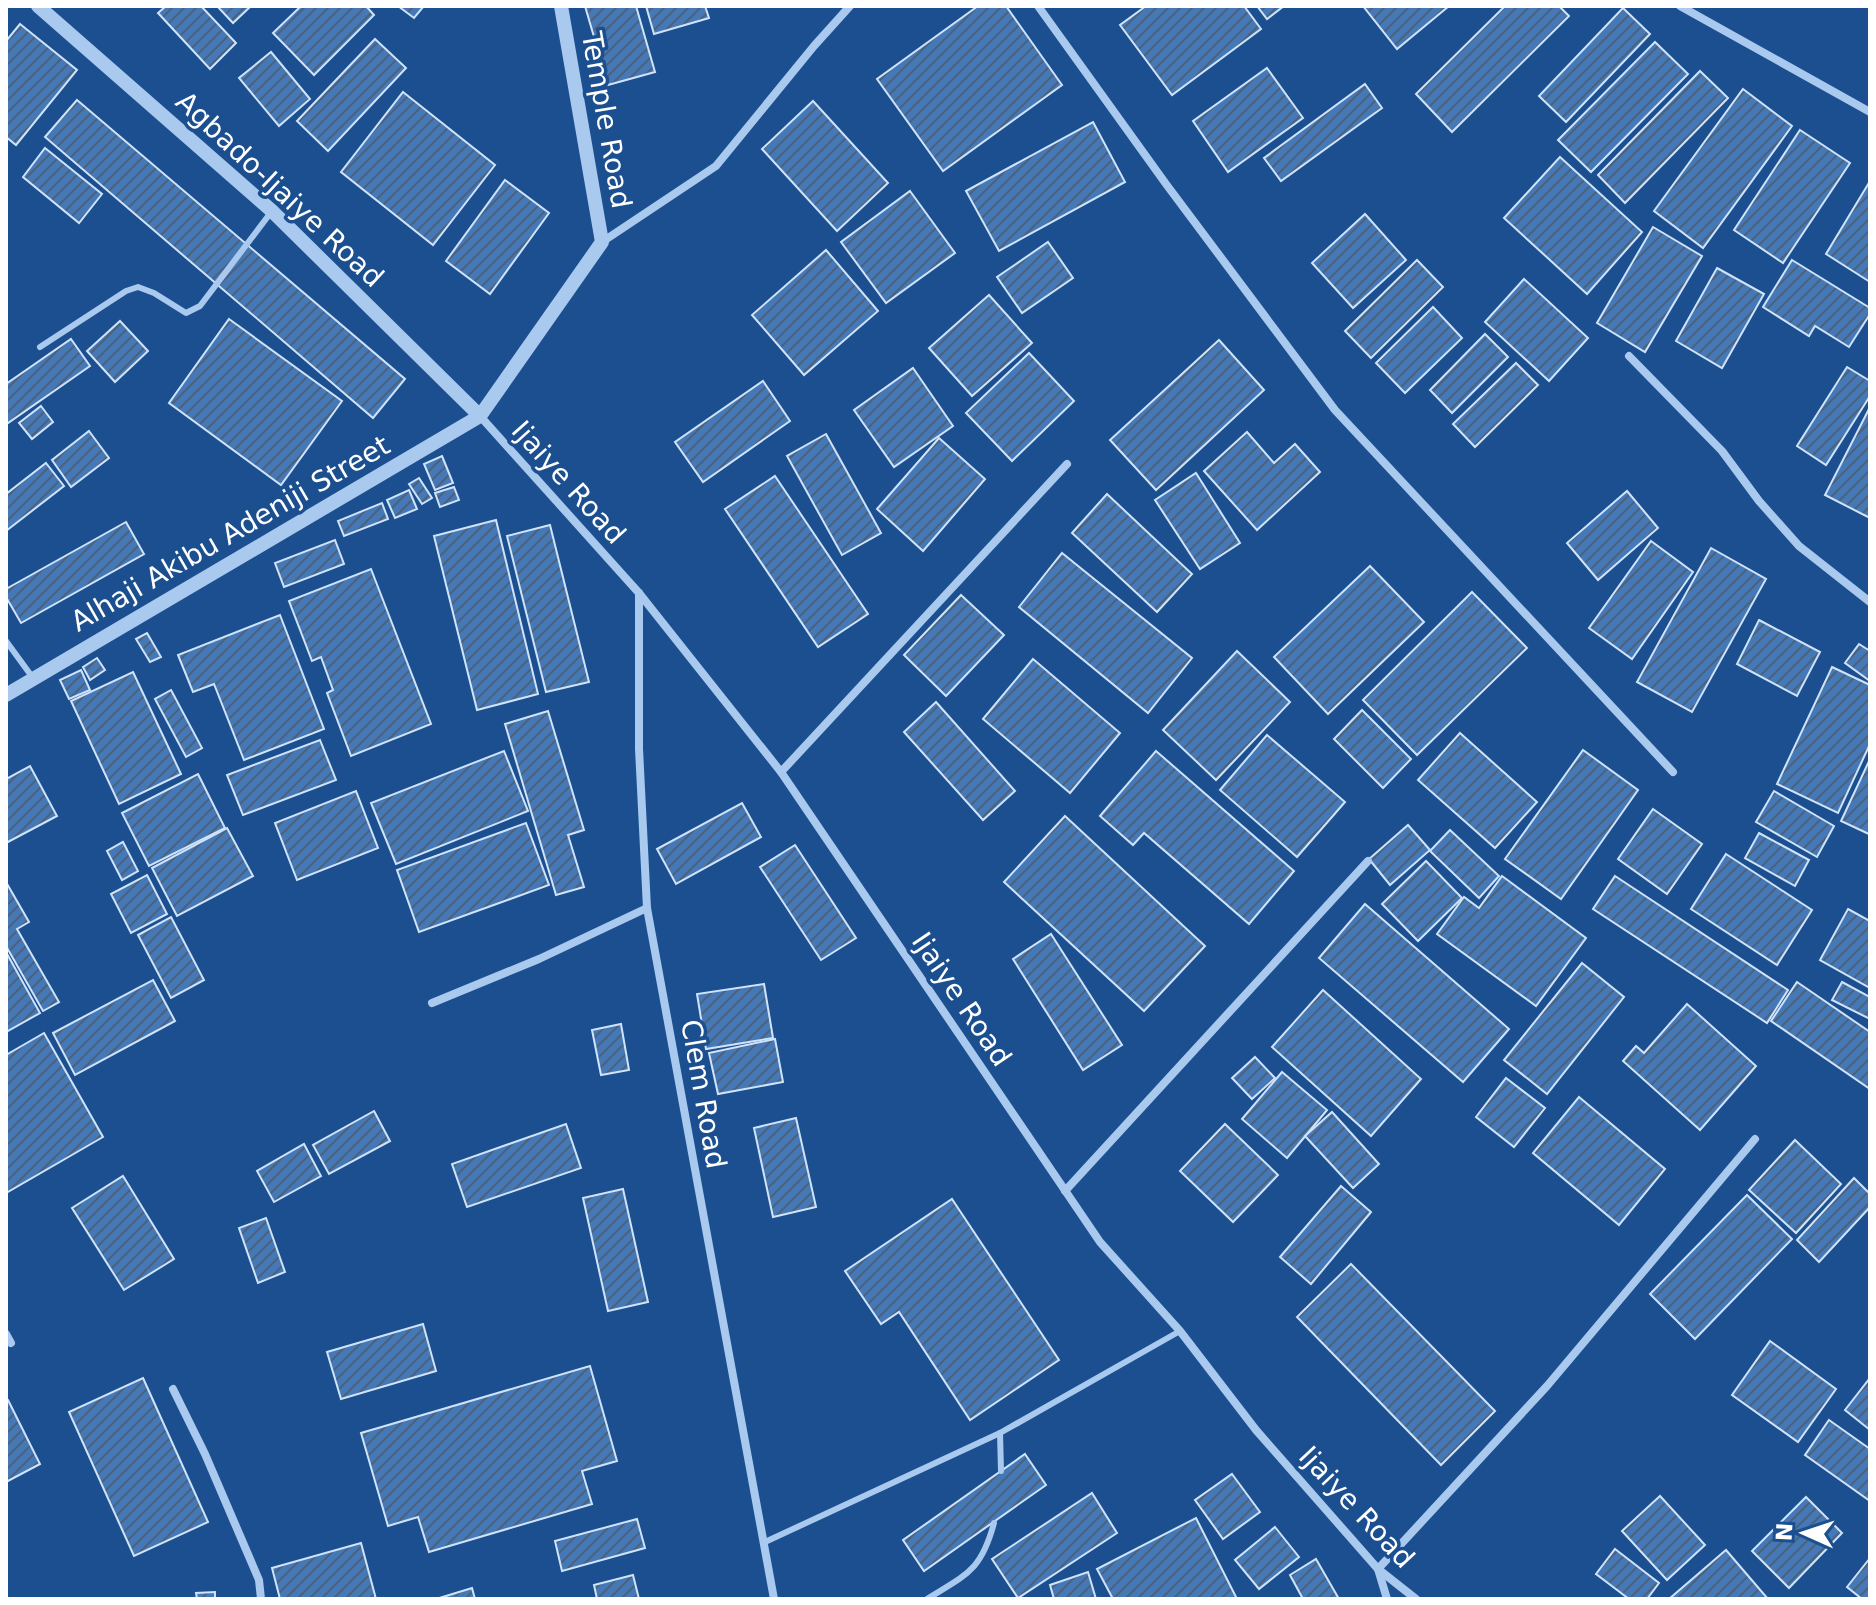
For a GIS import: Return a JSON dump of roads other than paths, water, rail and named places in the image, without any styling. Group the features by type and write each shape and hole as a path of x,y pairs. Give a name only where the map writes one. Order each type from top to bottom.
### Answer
{"street":[{"name":"Agbado-Ijaiye Road","path":"38,6 272,211 480,416"},
{"name":"Temple Road","path":"561,6 602,242"},
{"path":"480,416 602,242 716,166 850,6"},
{"path":"1038,6 1335,410 1673,772"},
{"path":"1680,6 1870,112"},
{"path":"1629,356 1722,451 1759,501 1799,546 1870,602"},
{"name":"Ijaiye Road","path":"480,416 639,593 781,772 1100,1242 1180,1331 1256,1430 1378,1569 1416,1599"},
{"name":"Alhaji Akibu Adeniji Street","path":"6,695 480,416"},
{"path":"781,772 1067,464"},
{"name":"Clem Road","path":"639,593 639,749 647,908 774,1599"},
{"path":"1065,1191 1368,861"},
{"path":"432,1003 539,959 647,908"},
{"path":"1387,1599 1378,1569 1547,1386 1755,1139"},
{"path":"173,1389 205,1454 259,1580 261,1599"}],"lane":[{"path":"40,347 126,291 138,287 186,313 200,306 272,211"},
{"path":"6,641 33,678"},
{"path":"765,1542 1000,1433 1180,1331"},
{"path":"1000,1433 1001,1471"},
{"path":"927,1599 968,1573 987,1549 994,1523"}]}
